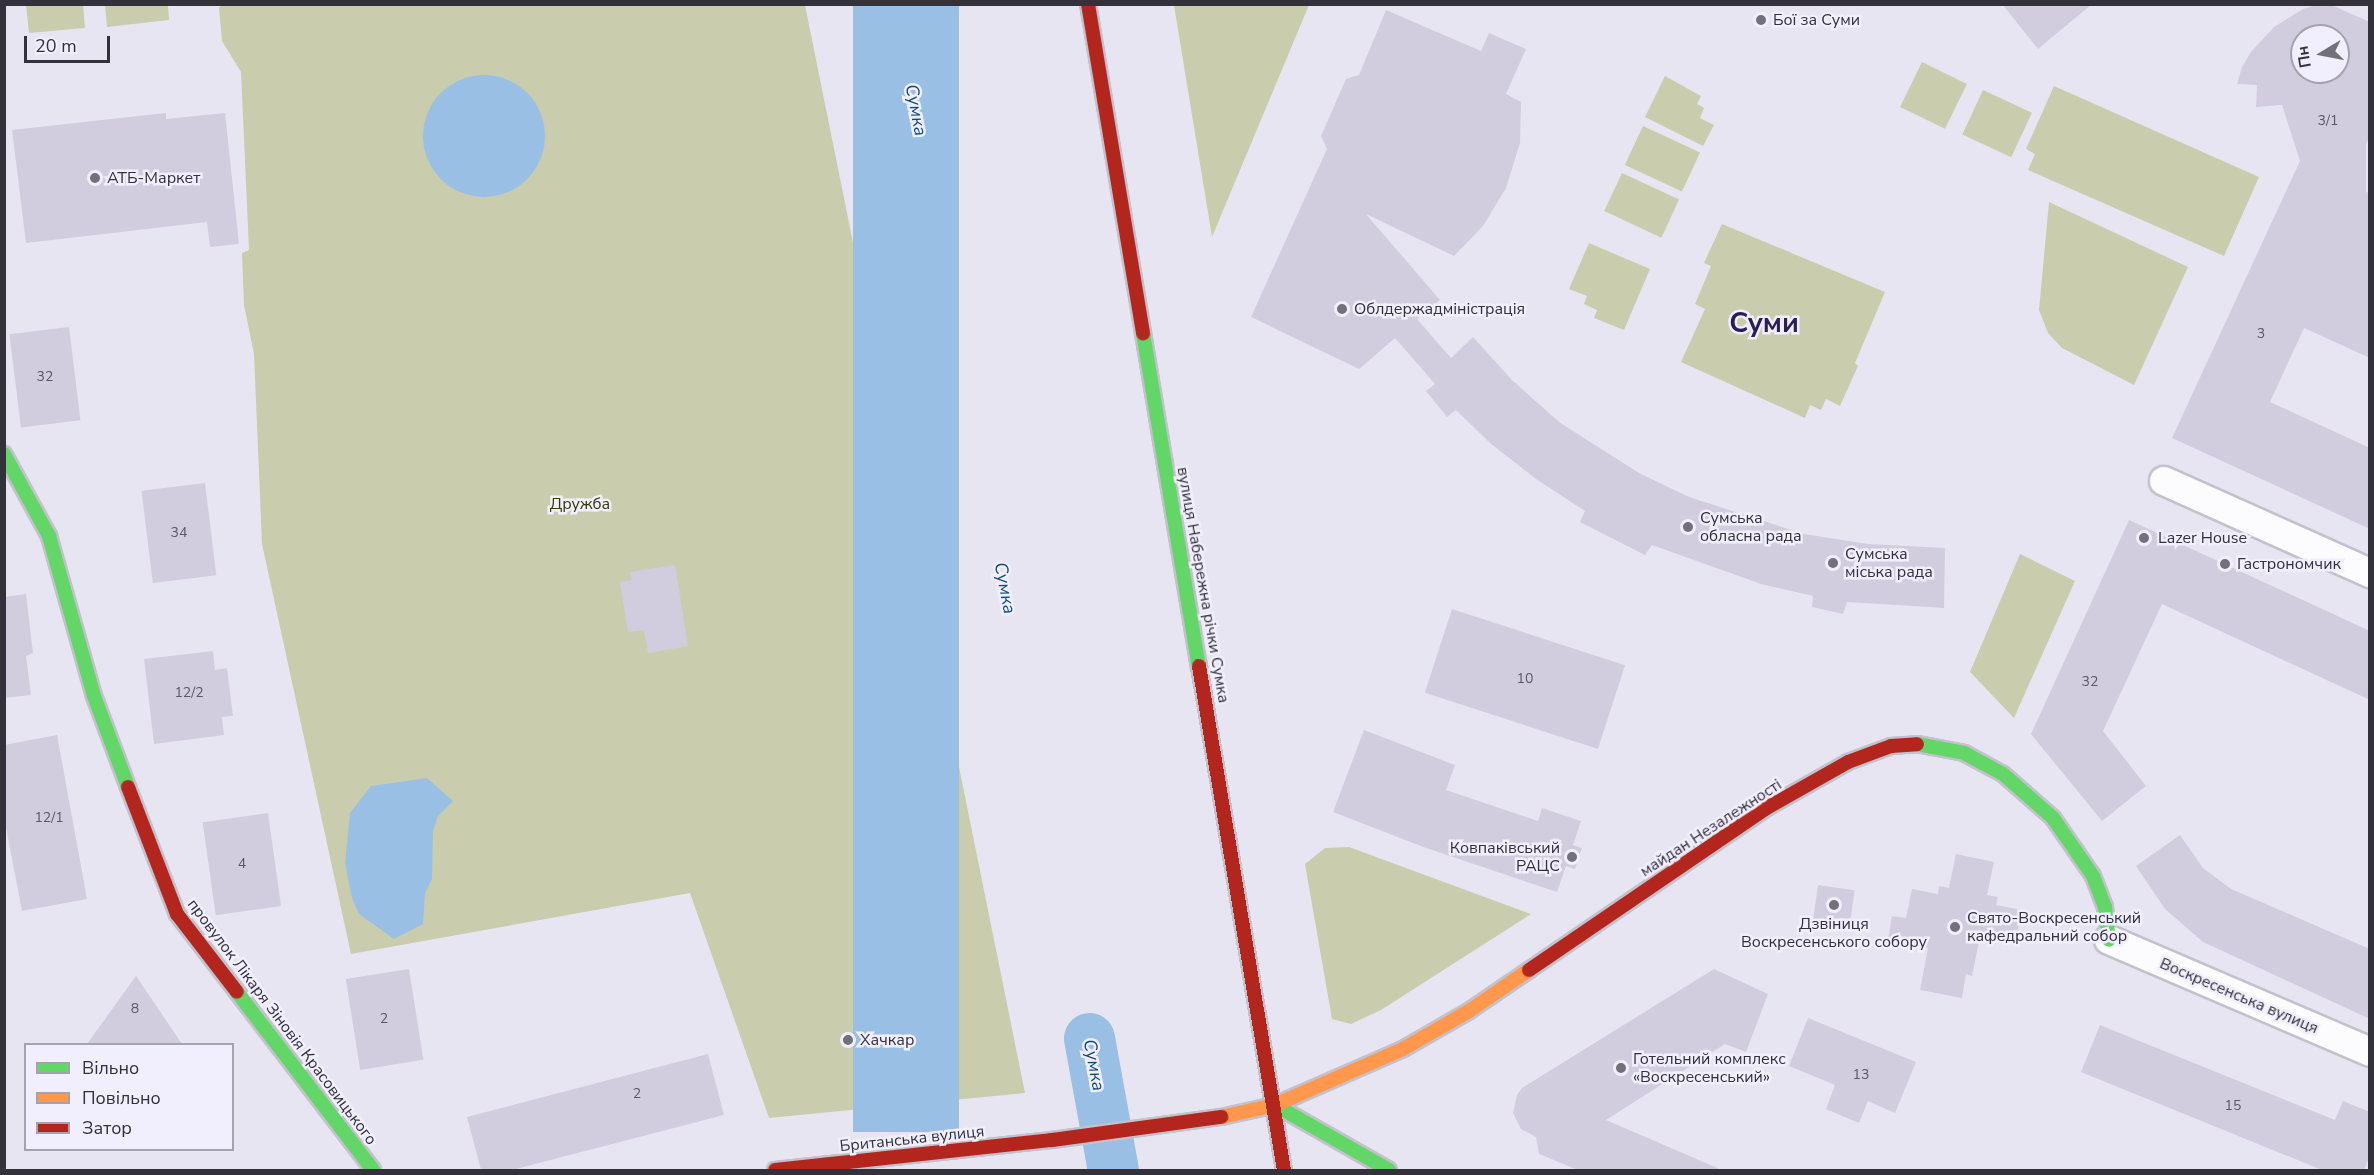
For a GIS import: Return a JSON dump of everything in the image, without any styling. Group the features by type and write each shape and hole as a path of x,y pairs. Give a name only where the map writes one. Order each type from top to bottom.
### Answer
{"street":[{"name":"вулиця Набережна річки Сумка","path":"1088,4 1275,1105 1284,1170"},
{"name":"провулок Лікаря Зіновія Красовицького","path":"4,454 49,536 94,696 177,914 373,1170"},
{"path":"2164,481 2370,573"},
{"name":"майдан Незалежності","path":"1275,1105 1403,1049 1469,1011 1765,809 1848,762 1891,746 1925,744 1964,753 2003,774 2053,818 2081,855 2093,876 2105,907 2109,940"},
{"name":"Воскресенська вулиця","path":"2109,940 2370,1052"},
{"name":"Британська вулиця","path":"775,1170 1052,1140 1207,1120 1275,1105"},
{"path":"1275,1105 1389,1170"}],"green space":[{"name":"Дружба","path":"222,4 805,5 1025,1093 769,1118 690,893 351,954 262,544 254,354 244,305 242,253 249,250 241,72 222,41 219,8"},
{"path":"26,5 83,5 85,28 29,33"},
{"path":"105,5 168,5 169,20 107,27"},
{"path":"1174,5 1309,5 1212,237"},
{"path":"1922,62 1967,84 1945,129 1900,107"},
{"path":"1665,76 1701,96 1697,104 1704,108 1700,118 1714,125 1703,146 1645,117"},
{"path":"2054,86 2259,177 2224,256 2028,170 2035,154 2026,149"},
{"path":"1983,90 2032,113 2011,157 1962,134"},
{"path":"1643,126 1700,153 1682,192 1625,165"},
{"path":"1622,173 1679,200 1661,238 1604,211"},
{"path":"2049,202 2188,267 2134,385 2062,348 2048,333 2039,310"},
{"path":"1722,224 1885,292 1855,363 1858,366 1840,406 1826,399 1821,410 1810,405 1805,418 1681,362 1705,309 1695,304 1711,266 1704,263"},
{"path":"1589,243 1650,269 1624,330 1594,318 1597,310 1584,304 1587,296 1569,289"},
{"path":"2020,554 2075,581 2014,718 1970,672"},
{"path":"1349,847 1531,914 1381,1010 1351,1024 1332,1019 1305,864 1325,848"}],"water":[{"path":"853,5 959,5 959,1132 853,1132"},
{"path":"484,75 507,80 518,85 527,93 535,102 540,113 545,136 540,159 535,170 527,179 518,187 507,192 484,197 461,192 450,187 441,179 433,170 428,159 423,136 428,113 433,102 441,93 450,85 461,80"},
{"path":"427,778 453,801 438,816 433,831 432,879 425,893 423,924 394,939 359,914 352,898 345,863 350,813 371,786"}],"pier":[{"path":"1171,1096 1168,1100 1072,1114 1069,1112"}],"building":[{"path":"2002,4 2092,4 2038,49"},
{"path":"2320,4 2329,4 2370,22 2370,136 2366,144 2366,192 2370,193 2370,358 2304,328 2270,402 2370,448 2370,529 2172,438 2300,161 2282,105 2256,107 2257,85 2237,84 2242,67 2251,52 2274,27 2303,9"},
{"name":"Облдержадміністрація","path":"1386,10 1481,51 1489,33 1526,49 1506,94 1521,102 1520,143 1506,188 1483,226 1454,256 1366,214 1440,300 1417,319 1451,358 1473,337 1512,380 1559,422 1639,473 1689,497 1804,534 1868,544 1945,548 1944,608 1847,602 1843,614 1812,607 1813,596 1761,584 1652,545 1645,555 1580,522 1585,511 1536,479 1490,443 1456,410 1447,417 1426,391 1435,384 1395,338 1359,369 1251,317 1327,149 1321,136 1346,79 1359,75"},
{"name":"АТБ-Маркет","path":"166,113 166,119 225,113 239,244 210,247 207,222 26,243 12,130"},
{"path":"69,327 80,420 21,428 9,334"},
{"path":"205,483 216,575 153,583 141,491"},
{"path":"2129,520 2370,631 2370,700 2162,604 2103,731 2146,786 2102,821 2031,734"},
{"path":"675,565 688,646 648,653 644,630 628,632 620,582 632,580 630,572"},
{"path":"26,594 33,653 26,656 31,695 4,698 4,597"},
{"path":"1452,609 1625,665 1598,749 1425,693"},
{"path":"213,651 215,670 227,668 233,716 222,717 224,735 154,744 144,659"},
{"path":"1364,730 1455,765 1446,790 1538,821 1542,808 1581,821 1573,845 1582,848 1575,869 1566,866 1557,892 1426,848 1333,812"},
{"path":"57,735 87,899 22,911 4,817 4,745"},
{"path":"268,813 281,906 216,915 203,822"},
{"path":"2180,835 2203,868 2231,889 2370,949 2370,1019 2203,942 2165,909 2136,866"},
{"name":"Свято-Воскресенський кафедральний собор","path":"1956,854 1994,862 1987,895 1998,897 1996,905 2022,910 2016,939 1991,935 1989,944 1979,942 1972,976 1966,974 1962,998 1920,990 1928,948 1888,940 1892,916 1906,918 1912,889 1938,894 1939,886 1949,888"},
{"name":"Дзвіниця Воскресенського собору","path":"1818,885 1855,890 1850,926 1813,921"},
{"path":"409,969 423,1060 360,1070 346,979"},
{"name":"Готельний комплекс «Воскресенський»","path":"1714,969 1768,994 1746,1052 1725,1044 1606,1120 1722,1170 1578,1170 1539,1154 1536,1137 1521,1129 1513,1113 1517,1095 1522,1088"},
{"path":"136,976 181,1043 88,1043"},
{"path":"1808,1018 1916,1062 1895,1113 1868,1101 1859,1123 1826,1109 1835,1085 1789,1066"},
{"path":"2100,1025 2335,1120 2343,1101 2370,1112 2370,1155 2364,1170 2322,1170 2081,1072"},
{"path":"708,1054 724,1115 512,1170 481,1170 467,1117"}],"waterway":[{"name":"Сумка","path":"1089,1038 1113,1170"}],"traffic: fast":[{"path":"1143,333 1199,666"},
{"path":"4,454 49,536 94,696 128,787"},
{"path":"1917,744 1964,753 2003,774 2053,818 2093,876 2105,907 2109,940"},
{"path":"237,992 373,1170"},
{"path":"1275,1105 1389,1170"}],"traffic: slow":[{"path":"1221,1117 1275,1105 1403,1049 1469,1011 1529,970"}],"traffic: jam":[{"path":"1088,4 1143,333"},
{"path":"1199,666 1284,1170"},
{"path":"1529,970 1765,809 1848,762 1891,746 1917,744"},
{"path":"128,787 177,914 237,992"},
{"path":"775,1170 1052,1140 1221,1117"}],"place":[{"name":"Бої за Суми","path":"1761,20"},
{"name":"АТБ-Маркет","path":"95,178"},
{"name":"Облдержадміністрація","path":"1342,309"},
{"name":"Сумська обласна рада","path":"1688,527"},
{"name":"Lazer House","path":"2144,538"},
{"name":"Сумська міська рада","path":"1833,563"},
{"name":"Гастрономчик","path":"2225,564"},
{"name":"Ковпаківський РАЦС","path":"1572,857"},
{"name":"Дзвіниця Воскресенського собору","path":"1834,905"},
{"name":"Свято-Воскресенський кафедральний собор","path":"1955,927"},
{"name":"Хачкар","path":"848,1040"},
{"name":"Готельний комплекс «Воскресенський»","path":"1621,1068"}],"district":[{"name":"Суми","path":"1764,323"}]}
